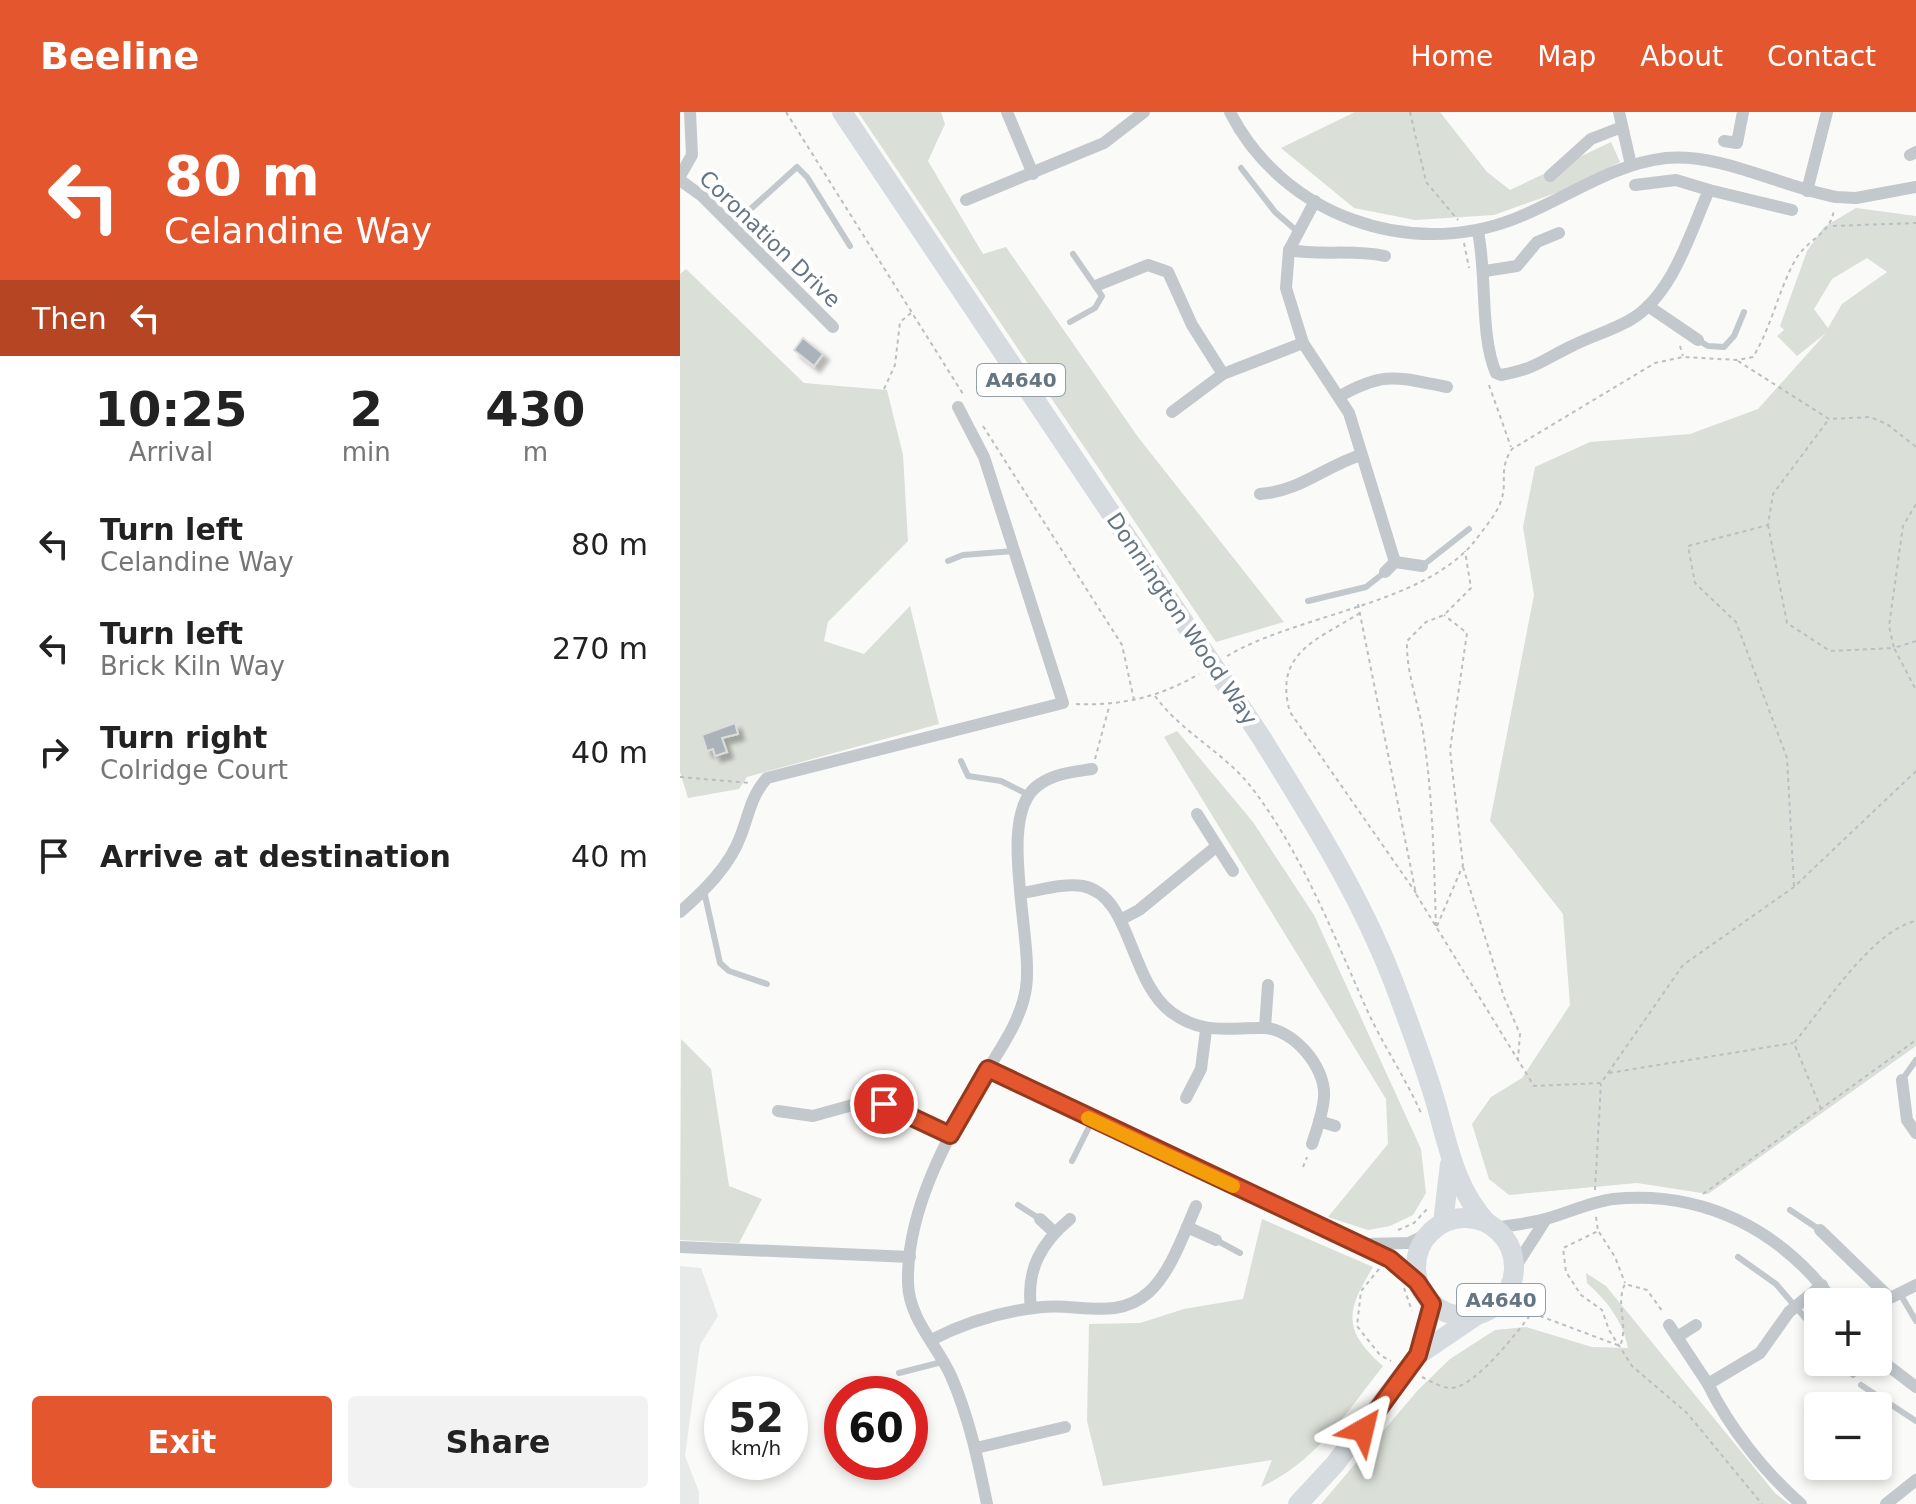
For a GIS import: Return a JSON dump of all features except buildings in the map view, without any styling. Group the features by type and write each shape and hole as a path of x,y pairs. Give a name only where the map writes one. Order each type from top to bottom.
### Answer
{"main road":[{"name":"Donnington Wood Way","path":"842,112 1261,737 1327,842 1397,989 1437,1107 1450,1164 1474,1208 1491,1226"},
{"name":"Donnington Wood Way","path":"1436,1228 1450,1164"},
{"path":"1436,1228 1458,1218 1491,1226"},
{"name":"A4640","path":"1407,1367 1477,1315 1499,1303 1512,1282 1512,1254 1491,1226"},
{"name":"A4640","path":"1436,1228 1419,1248 1415,1265 1417,1282 1432,1304 1446,1313 1477,1315"},
{"name":"A4640","path":"1298,1504 1335,1464 1407,1367 1432,1304"}],"street":[{"name":"Coronation Drive","path":"690,112 692,155 680,178 702,196 833,327"},
{"path":"1007,112 1033,174"},
{"path":"966,200 1104,143 1144,112"},
{"path":"1230,112 1267,163 1287,183 1351,221 1408,235 1478,232 1516,219 1631,165 1667,158 1700,161 1836,197 1868,196 1916,187"},
{"path":"1619,112 1631,165"},
{"path":"1743,112 1730,142 1751,147"},
{"path":"1807,191 1827,112"},
{"path":"1550,176 1591,139 1622,127"},
{"path":"1635,185 1676,180 1792,210"},
{"path":"1478,232 1485,271 1490,352 1496,373 1501,375 1535,368 1567,348 1632,319 1648,306 1667,281 1709,190"},
{"path":"1315,201 1289,250 1286,288 1303,343 1340,396 1361,455 1390,567 1422,566"},
{"path":"1485,271 1517,266 1537,242 1559,233"},
{"path":"1289,250 1316,253 1358,250 1385,256"},
{"path":"1098,285 1148,265 1168,272 1192,325 1223,374"},
{"path":"1648,306 1687,344"},
{"path":"1172,412 1223,374 1303,343"},
{"path":"1340,396 1377,378 1389,377 1447,387"},
{"path":"680,912 704,891 740,837 751,802 767,778 1063,703 984,457 958,407"},
{"path":"1260,494 1299,487 1334,464 1361,455"},
{"path":"987,1504 976,1448 962,1403 912,1305 908,1284 910,1257 922,1206 950,1135 1005,1043 1026,991 1030,957 1015,860 1019,818 1036,785 1060,774 1092,769"},
{"path":"1197,814 1233,871"},
{"path":"1122,919 1139,910 1217,846"},
{"path":"1022,893 1086,887 1100,893 1122,919 1133,957 1152,993 1171,1011 1206,1030 1265,1028 1291,1037 1316,1068 1324,1096 1312,1144"},
{"path":"1262,993 1265,1028"},
{"path":"1186,1098 1201,1069 1206,1030"},
{"path":"988,1069 1092,1121 1361,1244 1390,1259 1417,1282"},
{"path":"1902,1080 1907,1120 1916,1133"},
{"path":"778,1111 813,1116 856,1104 884,1104 950,1135"},
{"path":"1319,1121 1335,1126"},
{"path":"1491,1226 1546,1219 1612,1199 1654,1198 1691,1202 1730,1215 1764,1233 1799,1259 1824,1288"},
{"path":"931,1340 993,1315 1031,1308 1099,1311 1135,1301 1161,1276 1196,1206"},
{"path":"1031,1308 1030,1275 1054,1232 1073,1214"},
{"path":"1040,1219 1054,1232"},
{"path":"1514,1269 1546,1219"},
{"path":"1187,1227 1216,1240"},
{"path":"1361,1244 1409,1243 1436,1228"},
{"path":"1820,1230 1880,1288"},
{"path":"680,1247 910,1257"},
{"path":"1708,1384 1760,1353 1795,1307 1822,1285"},
{"path":"1892,1296 1916,1285"},
{"path":"1669,1325 1722,1410 1752,1451 1801,1504"},
{"path":"1677,1337 1696,1325"},
{"path":"1892,1369 1916,1387"},
{"path":"976,1448 1065,1427"},
{"path":"1046,1431 1049,1445"},
{"path":"1886,1504 1916,1480"}],"lane":[{"path":"730,227 797,167 807,177 850,246"},
{"path":"1241,168 1275,212 1298,232"},
{"path":"1070,322 1101,302 1098,285 1073,254"},
{"path":"1687,344 1724,347 1734,336 1744,312"},
{"path":"1422,566 1469,529"},
{"path":"948,561 963,555 1014,551"},
{"path":"1308,601 1366,587 1390,567"},
{"path":"961,761 968,776 1001,781 1031,796"},
{"path":"704,891 720,963 729,971 767,984"},
{"path":"1902,1080 1916,1060"},
{"path":"1072,1161 1092,1121"},
{"path":"1018,1205 1040,1219"},
{"path":"1790,1210 1820,1230"},
{"path":"1216,1240 1240,1253"},
{"path":"1738,1257 1767,1276 1804,1317"},
{"path":"1892,1300 1916,1321"},
{"path":"899,1373 943,1361"},
{"path":"1861,1385 1916,1421"}],"path":[{"path":"1410,112 1426,182 1461,224"},
{"path":"1737,360 1753,357 1763,341 1799,254 1831,226 1836,197"},
{"path":"1831,226 1916,223"},
{"path":"884,389 895,365 900,322 912,313"},
{"path":"1227,656 1242,647 1358,604 1422,584 1465,550 1501,501 1503,463 1512,449 1687,344 1737,360 1829,419 1870,417 1887,424 1916,447"},
{"path":"1489,387 1512,449"},
{"path":"1829,419 1773,494 1768,525 1787,623 1830,651 1894,648 1916,641"},
{"path":"1916,504 1903,526 1889,626 1894,648 1916,690"},
{"path":"1768,525 1688,546 1695,583 1736,622 1787,758 1794,887"},
{"path":"1437,927 1433,825 1424,736 1407,667 1407,641 1426,622 1444,615 1471,588 1465,550"},
{"path":"1358,604 1416,894"},
{"path":"1360,613 1303,649 1287,672 1283,688 1290,712 1416,894 1534,1086 1601,1083"},
{"path":"1444,615 1467,633 1450,750 1463,865 1495,971 1520,1034 1518,1060"},
{"path":"1063,703 1109,706 1155,696 1199,674"},
{"path":"1155,696 1180,727 1236,770 1290,848 1325,911 1369,1014 1403,1074 1423,1119"},
{"path":"1092,769 1109,706"},
{"path":"1594,1195 1601,1083 1683,965 1794,887 1916,771"},
{"path":"680,777 745,780 760,787"},
{"path":"1437,927 1463,865"},
{"path":"1608,1073 1794,1043 1877,943 1903,924 1916,921"},
{"path":"1691,1202 1916,1040"},
{"path":"1794,1043 1821,1109"},
{"path":"1398,1235 1398,1230 1426,1213 1431,1202"},
{"path":"1595,1212 1598,1231 1615,1257 1625,1284 1619,1295 1624,1335 1620,1346"},
{"path":"1598,1231 1563,1248 1566,1272 1581,1295 1602,1310 1632,1366 1687,1413 1762,1504"},
{"path":"1380,1269 1361,1291 1357,1326 1380,1355 1448,1389 1462,1386 1502,1350 1532,1313 1620,1346"},
{"path":"1396,1278 1410,1298 1411,1321"},
{"path":"1625,1284 1647,1290 1660,1304 1669,1325"}],"shaded area":[{"path":"858,112 941,112 945,124 928,161 983,254 1006,247 1138,437 1284,622 1216,642"},
{"path":"1355,112 1440,112 1487,172 1510,190 1611,142 1620,162 1567,189 1494,215 1415,220 1354,208 1281,148"},
{"path":"1856,208 1916,216 1916,1046 1708,1194 1637,1183 1509,1195 1489,1179 1472,1124 1491,1097 1522,1078 1570,1005 1563,914 1490,821 1534,595 1523,527 1535,467 1590,442 1690,434 1758,409 1826,333 1797,356 1777,336 1784,330 1780,326 1807,251 1824,227","holes":["1867,258 1887,272 1842,304 1828,328 1814,309 1832,279"]},
{"path":"686,269 804,383 887,390 903,455 908,541 828,622 824,641 864,654 910,606 939,724 747,777 739,789 688,798 680,772 680,274"},
{"path":"1177,731 1253,822 1314,915 1421,1149 1426,1193 1413,1215 1390,1226 1368,1230 1328,1217 1388,1144 1386,1099 1164,737"},
{"path":"681,1039 711,1069 729,1186 762,1199 739,1243 680,1240"},
{"path":"1262,1219 1373,1267 1358,1295 1352,1319 1360,1341 1383,1366 1314,1450 1281,1476 1261,1487 1272,1460 1103,1486 1087,1421 1089,1324 1140,1323 1184,1309 1243,1299"},
{"path":"680,1266 701,1268 718,1316 700,1345 685,1456 699,1492 699,1504 680,1504"},
{"path":"1586,1273 1606,1286 1775,1493 1789,1504 1321,1504 1418,1390 1450,1359 1495,1330 1526,1327 1592,1347 1628,1348 1618,1320 1587,1283"}],"slow traffic":[{"path":"1088,1118 1233,1186"}],"route":[{"path":"884,1104 950,1135 988,1069 1092,1121 1390,1259 1417,1282 1432,1304 1418,1355 1363,1430"}]}
